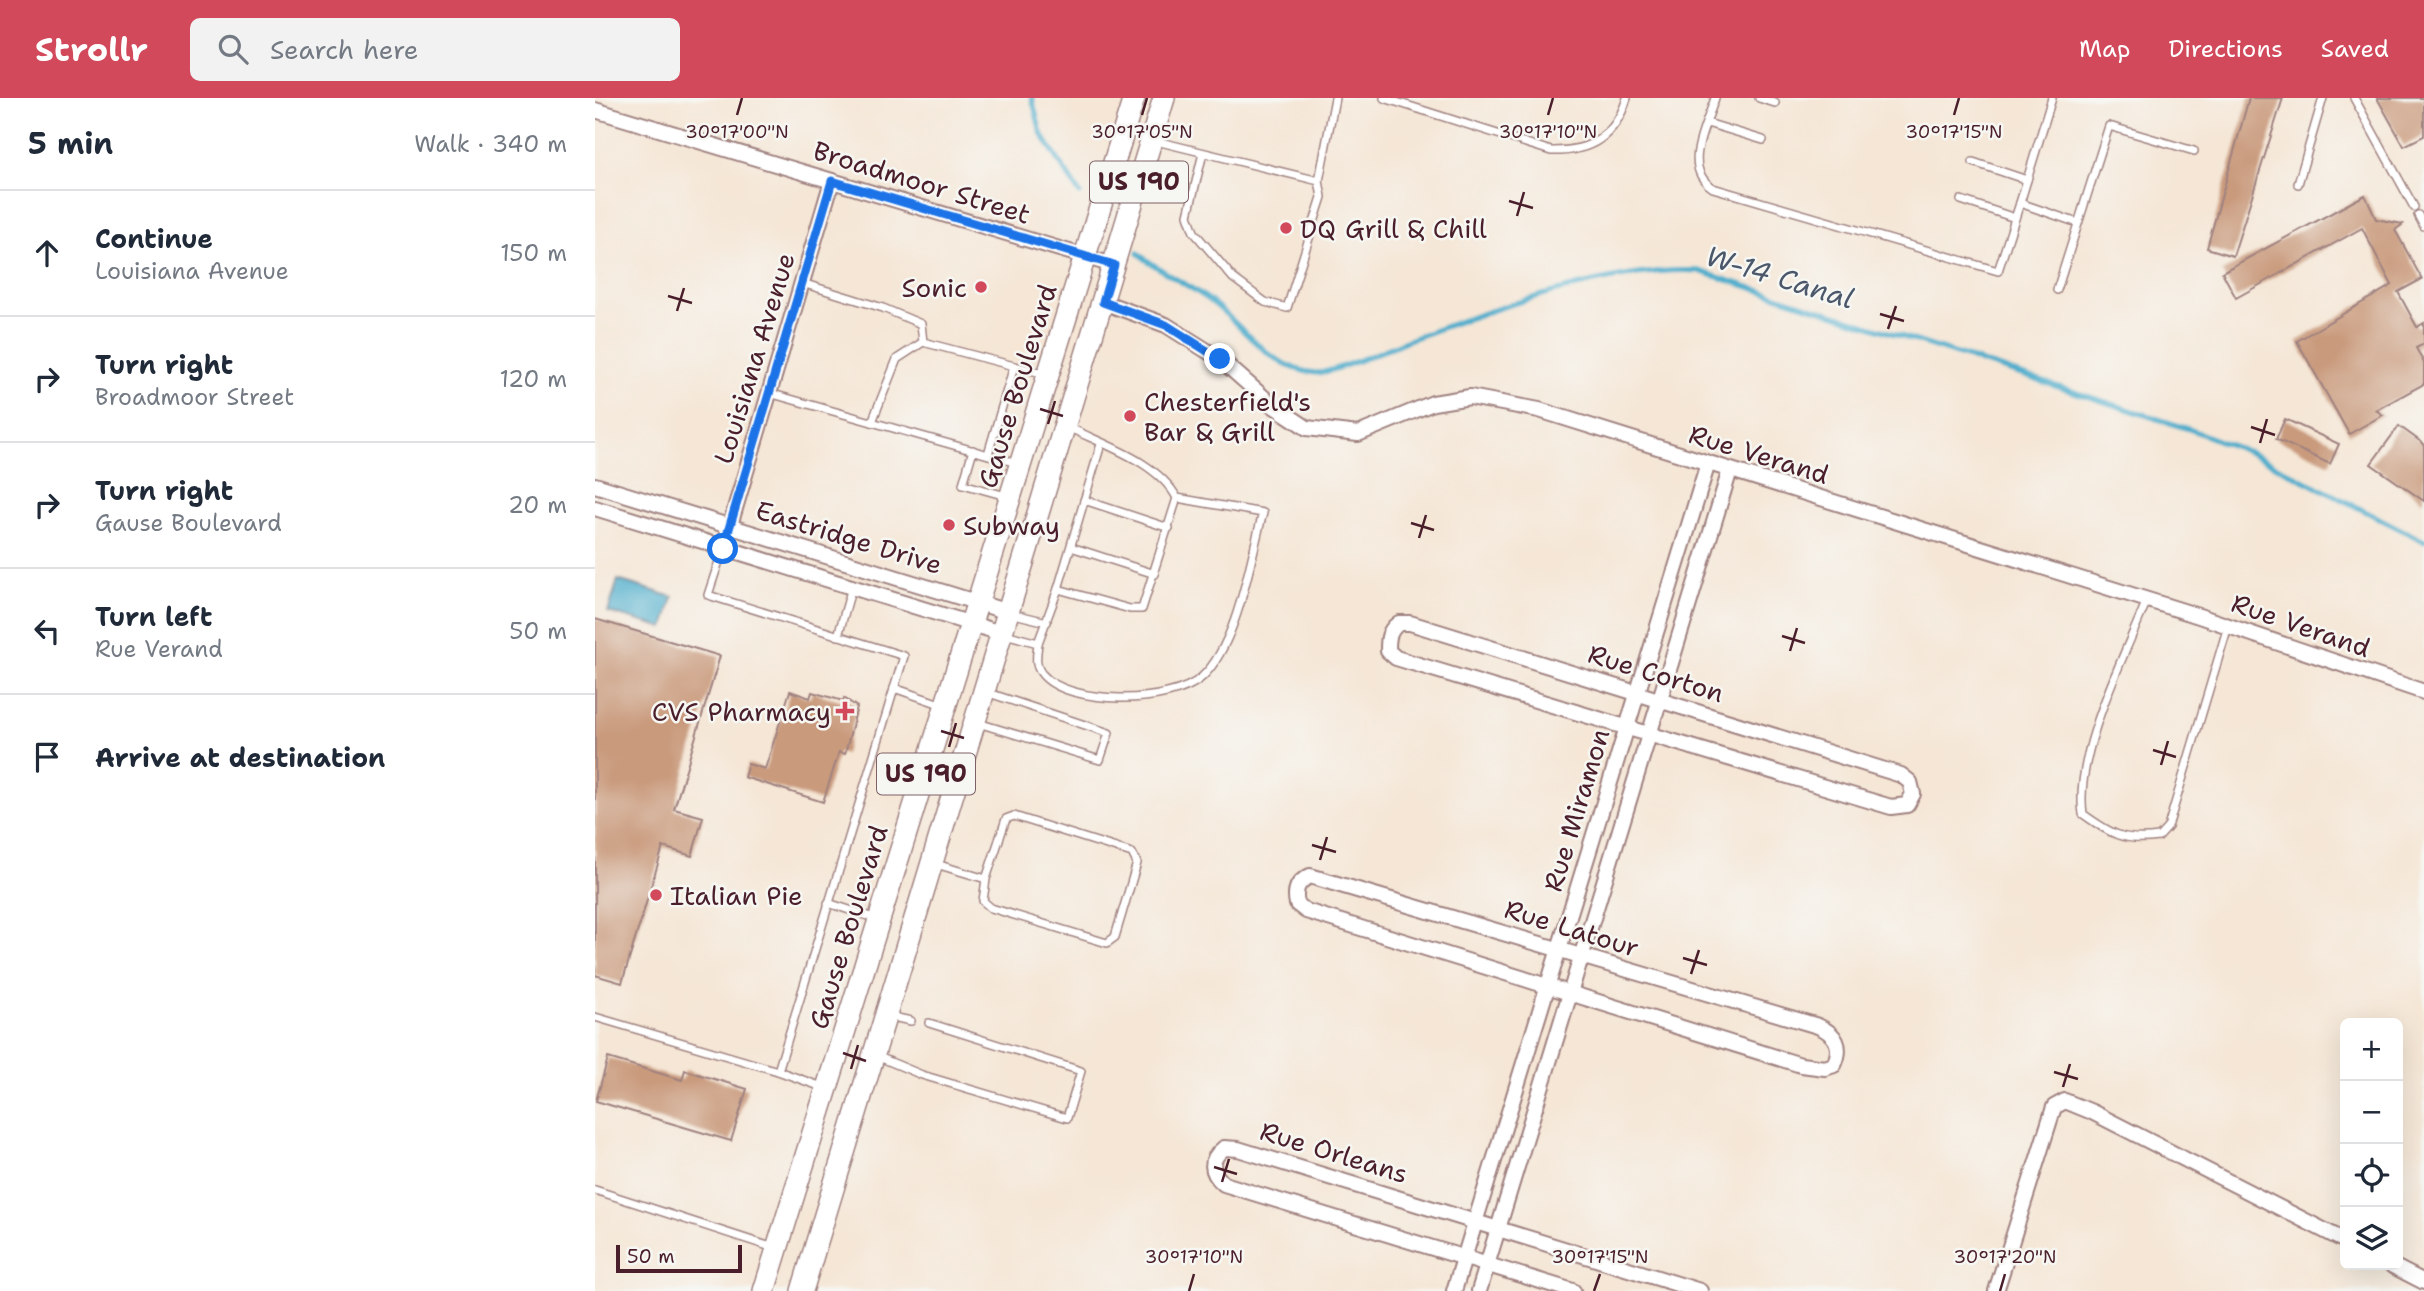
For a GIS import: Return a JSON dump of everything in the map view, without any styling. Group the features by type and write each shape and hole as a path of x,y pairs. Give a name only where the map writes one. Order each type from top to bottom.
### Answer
{"main road":[{"name":"Gause Boulevard","path":"764,1291 1134,98"},
{"name":"US 190","path":"802,1291 1164,98"},
{"path":"880,920 911,934"}],"street":[{"name":"Broadmoor Street","path":"595,110 1114,265"},
{"name":"Louisiana Avenue","path":"723,549 832,181"},
{"name":"Rue Verand","path":"1103,302 1166,325 1220,359 1271,404 1307,428 1358,434 1433,403 1470,397 1539,410 2147,600 2424,692"},
{"name":"Rue Miramon","path":"1454,1291 1708,463"},
{"name":"Rue Miramon","path":"1479,1291 1730,470"},
{"name":"Eastridge Drive","path":"595,485 1007,612"},
{"name":"Eastridge Drive","path":"595,509 1001,633"},
{"path":"852,587 856,566"},
{"name":"Rue Corton","path":"1399,623 1410,623 1660,699 1901,775 1910,782 1913,794 1907,805 1900,808 1891,807 1649,736 1396,657 1388,651 1388,639 1391,629 1399,623"},
{"name":"Rue Latour","path":"1310,876 1320,878 1581,957 1818,1026 1829,1031 1838,1041 1839,1055 1834,1065 1825,1069 1801,1065 1306,911 1297,904 1294,892 1300,881 1310,876"},
{"path":"1996,1291 2053,1107 2065,1101 2092,1112 2340,1238"},
{"name":"Rue Orleans","path":"1573,1291 1224,1184 1213,1175 1212,1166 1217,1154 1224,1148 1238,1149 1700,1291"},
{"path":"2401,1270 2424,1282"}],"lane":[{"path":"1203,153 1188,215 1194,232 1233,278 1265,302 1287,308 1322,197 1319,181 1335,98"},
{"path":"1384,98 1551,151 1576,151 1597,141 1612,128 1627,98"},
{"path":"1715,98 1696,159 1696,172 1701,181 1713,188 1998,271 2052,98"},
{"path":"1759,98 1775,103"},
{"path":"2298,184 2323,98"},
{"path":"2354,98 2424,226"},
{"path":"1707,123 1763,140"},
{"path":"2057,290 2109,126 2194,151"},
{"path":"1151,140 1319,181"},
{"path":"1973,162 2027,180"},
{"path":"1961,200 2015,218"},
{"path":"2020,203 2078,223"},
{"path":"801,283 883,308 921,324 923,342"},
{"path":"872,422 897,359 923,342 1049,375"},
{"path":"988,454 1014,366"},
{"path":"769,393 1022,464"},
{"path":"1058,589 1130,609 1142,609 1177,498 1171,486 1154,471 1066,426"},
{"path":"1101,444 1058,589 1038,643 1036,660 1040,673 1053,684 1091,695 1143,699 1173,694 1202,677 1222,650 1263,513 1177,498"},
{"path":"972,450 963,484 1011,498"},
{"path":"1084,500 1169,528"},
{"path":"1071,547 1155,574"},
{"path":"723,549 708,595 904,656 778,1071"},
{"path":"838,636 852,587"},
{"path":"2147,600 2095,730 2080,794 2083,814 2105,830 2131,841 2159,837 2168,827 2228,626"},
{"path":"1007,612 1047,622"},
{"path":"1001,633 1038,643"},
{"path":"894,688 947,706"},
{"path":"974,722 1100,760 1109,733 984,691"},
{"path":"1014,816 1132,853 1137,863 1115,937 1107,943 991,908 983,901 986,879 1006,819 1014,816"},
{"path":"932,863 986,879"},
{"path":"828,903 880,920"},
{"path":"886,1016 911,1021"},
{"path":"595,1017 778,1071 827,1089"},
{"path":"874,1055 922,1075 1067,1118 1081,1071 929,1023"},
{"path":"595,1190 778,1249"}],"water":[{"path":"618,580 673,597 664,628 608,612"}],"building":[{"path":"2249,98 2283,98 2233,256 2207,248"},
{"path":"2377,98 2424,98 2424,136 2404,146"},
{"path":"2365,195 2376,219 2403,224 2395,230 2422,279 2398,292 2417,327 2424,323 2424,344 2416,348 2424,363 2424,384 2376,410 2383,415 2349,434 2297,341 2392,285 2362,228 2236,298 2222,272"},
{"path":"2285,419 2339,444 2330,464 2276,439"},
{"path":"2399,426 2424,444 2424,501 2371,464"},
{"path":"595,619 720,656 674,809 703,817 692,856 663,847 622,983 595,975"},
{"path":"790,691 810,698 812,692 843,701 844,698 857,707 845,754 839,752 823,802 744,777 748,764 765,769"},
{"path":"608,1058 682,1080 685,1070 747,1089 731,1141 596,1101"}],"waterway":[{"name":"W-14 Canal","path":"1032,98 1041,133 1080,194"},
{"name":"W-14 Canal","path":"1138,253 1213,303 1272,356 1300,370 1316,373 1348,365 1478,315 1554,292 1630,275 1699,271 2189,429 2246,451 2424,541"}],"place":[{"name":"DQ Grill & Chill","path":"1286,228"},
{"name":"Sonic","path":"981,287"},
{"name":"Chesterfield's Bar & Grill","path":"1130,416"},
{"name":"Subway","path":"949,525"},
{"name":"CVS Pharmacy","path":"845,711"},
{"name":"Italian Pie","path":"656,895"}],"route":[{"path":"723,549 832,181 1114,265 1103,302 1166,325 1220,359"}]}
